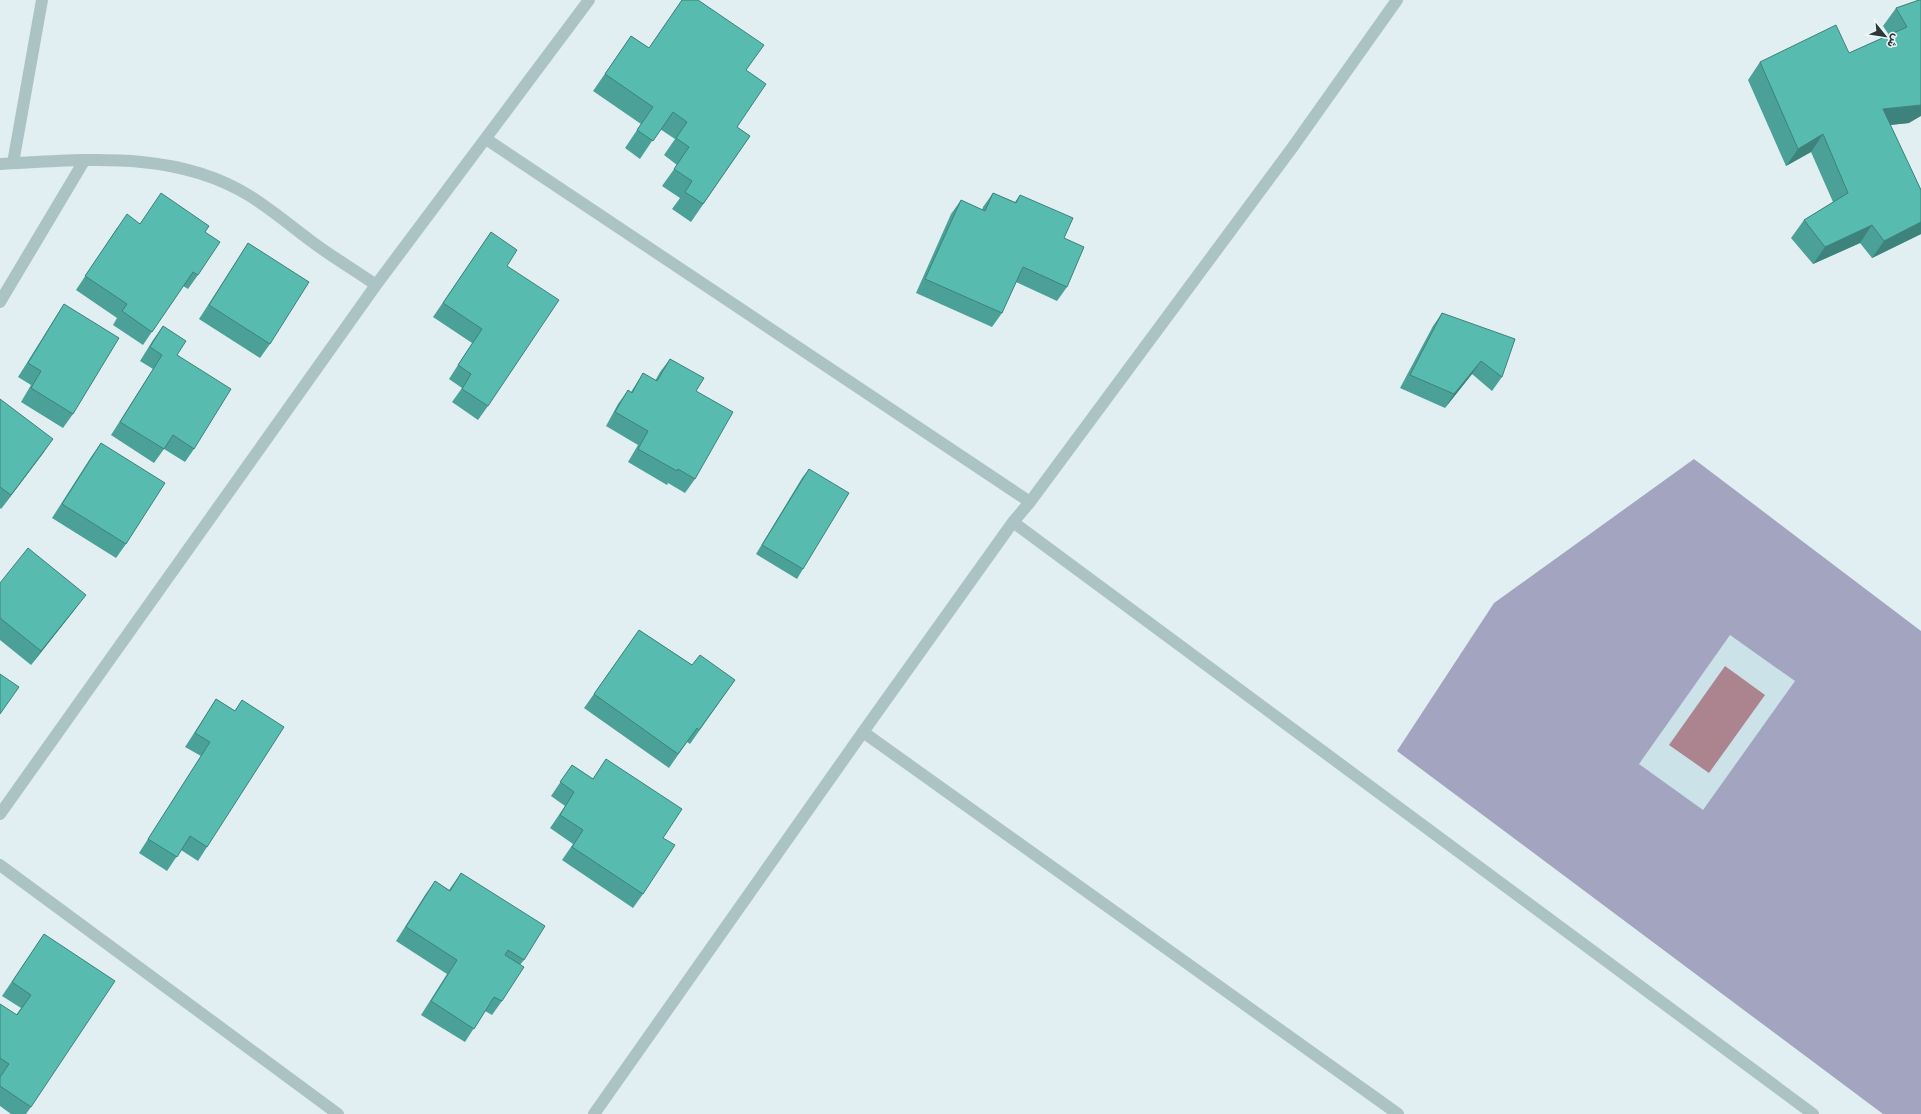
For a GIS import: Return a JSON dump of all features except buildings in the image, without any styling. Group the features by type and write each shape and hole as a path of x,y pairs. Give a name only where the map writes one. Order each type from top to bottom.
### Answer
{"street":[{"path":"13,163 42,0"},
{"path":"0,814 376,285 589,0"},
{"path":"599,1112 863,732 1013,522 1030,502 1292,148 1397,0"},
{"path":"486,139 1030,502"},
{"path":"0,302 84,161"},
{"path":"0,164 84,161 143,161 176,166 218,180 250,196 312,242 376,285"},
{"path":"1013,522 1813,1114"},
{"path":"863,732 1398,1114"},
{"path":"0,865 338,1114"}],"shaded area":[{"path":"1694,459 1921,631 1921,1114 1883,1114 1397,751 1494,603"},
{"path":"1730,635 1795,681 1703,810 1639,764"},
{"path":"1725,666 1765,695 1709,773 1669,745"}]}
